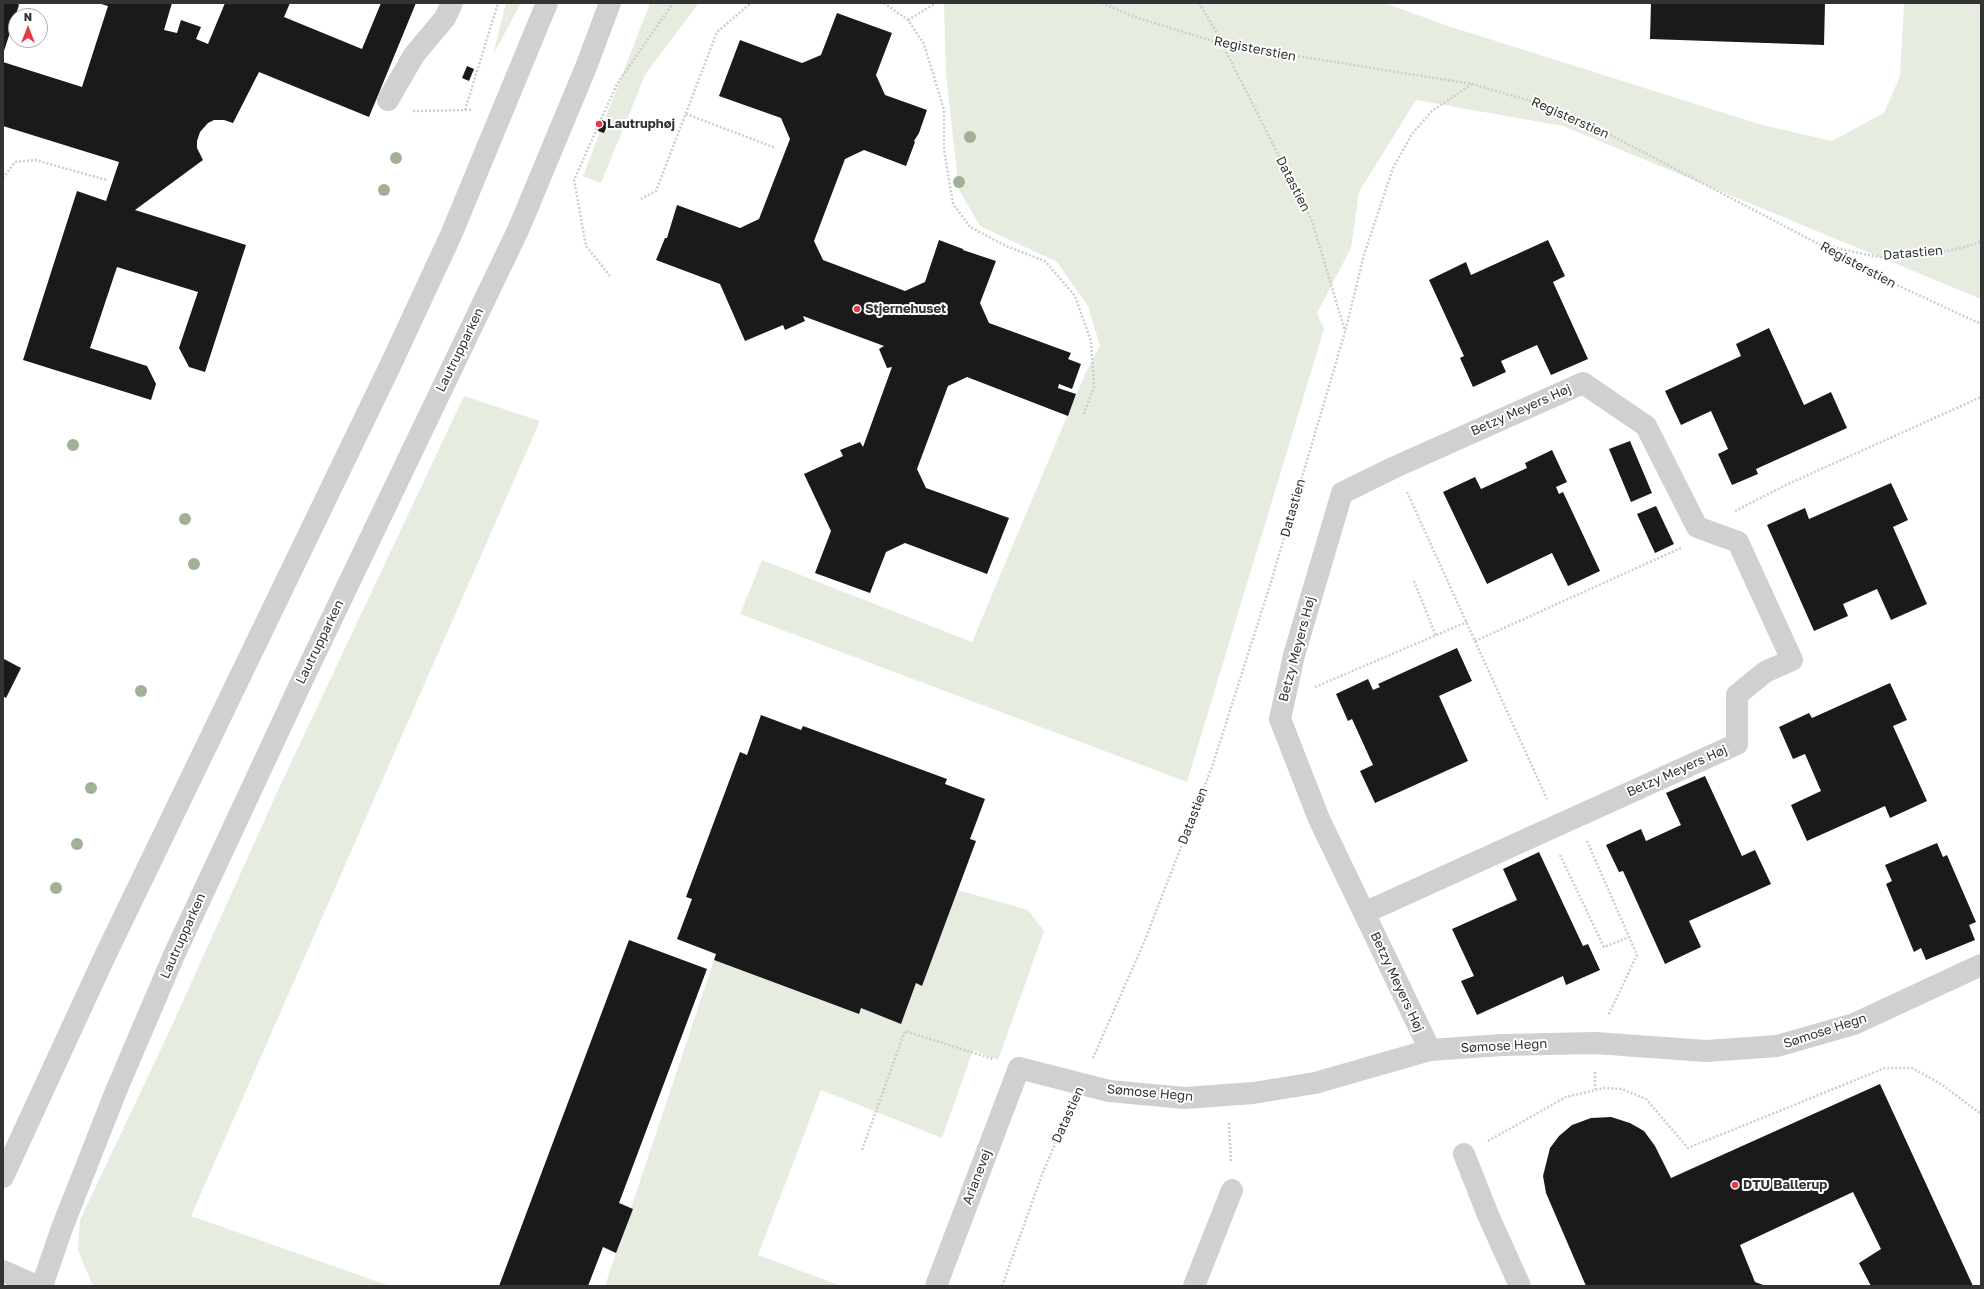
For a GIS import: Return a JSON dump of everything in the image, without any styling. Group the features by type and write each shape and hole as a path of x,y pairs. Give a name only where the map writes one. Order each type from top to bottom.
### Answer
{"street":[{"path":"388,100 414,55 445,18 452,3"},
{"path":"3,1177 105,956 394,357 451,235 547,3"},
{"name":"Lautrupparken","path":"42,1286 62,1228 116,1091 174,955 299,687 519,228 586,67 610,3"},
{"name":"Betzy Meyers Høj","path":"1364,913 1737,744 1737,695 1765,672 1792,660 1738,542 1697,527 1646,426 1582,383 1395,467 1342,494 1294,655 1280,719 1319,819 1364,913 1430,1050"},
{"name":"Sømose Hegn","path":"1019,1068 1109,1091 1185,1098 1252,1093 1315,1083 1430,1050 1502,1044 1595,1043 1706,1051 1777,1046 1854,1024 1981,965"},
{"name":"Arianevej","path":"936,1286 1019,1068"},
{"path":"1464,1154 1488,1215 1520,1286"},
{"path":"1194,1286 1232,1190"},
{"path":"3,1271 37,1286"}],"path":[{"path":"465,110 498,3"},
{"path":"610,276 586,246 574,180 617,84 673,3"},
{"path":"641,199 656,191 717,32 751,3"},
{"path":"884,3 908,20 924,44 944,110 944,149 953,204 970,227 1006,246 1045,261 1075,296 1091,341 1094,387 1083,416"},
{"path":"908,20 936,3"},
{"name":"Registerstien","path":"1102,3 1132,16 1222,44 1472,84 1555,108 1597,128 1897,285 1981,324"},
{"name":"Datastien","path":"1199,3 1222,44 1312,221 1345,332"},
{"name":"Datastien","path":"1002,1286 1043,1172 1145,940 1212,767 1271,582 1345,332 1364,255 1393,168 1412,134 1432,111 1472,84"},
{"path":"388,100 393,111 504,109"},
{"path":"686,114 776,148"},
{"path":"3,178 15,162 35,160 106,180"},
{"name":"Datastien","path":"1821,245 1880,257 1925,254 1970,247 1981,241"},
{"path":"1475,641 1713,533 1731,513 1788,484 1981,397"},
{"path":"1395,467 1467,622 1604,947 1629,937"},
{"path":"1414,581 1436,636"},
{"path":"1284,701 1467,622"},
{"path":"1553,827 1585,836 1637,955 1595,1043 1595,1089"},
{"path":"862,1150 906,1030 1019,1068"},
{"path":"1464,1154 1566,1097 1604,1088 1622,1089 1646,1099 1688,1148 1885,1068 1912,1068 1941,1084 1981,1114"},
{"path":"1230,1094 1229,1120 1231,1131 1232,1190"}],"shaded area":[{"path":"506,3 521,3 493,55"},
{"path":"650,3 699,3 646,73 601,183 583,176"},
{"path":"944,3 1385,3 1448,26 1762,125 1832,141 1884,113 1900,76 1904,3 1981,3 1981,299 1563,126 1416,100 1359,192 1351,248 1317,313 1324,329 1187,782 740,614 762,560 972,642 1085,374 1100,346 1088,306 1057,262 980,226 959,190 946,74"},
{"path":"464,396 540,421 191,1216 390,1286 98,1286 92,1284 78,1250 80,1220 169,1032 280,786"},
{"path":"958,890 1028,910 1044,931 998,1060 973,1050 942,1138 821,1090 758,1255 841,1286 605,1286 714,960 859,1014 861,1008 901,1023 916,983 922,986"}],"building":[{"path":"3,3 17,3 19,5 18,8 8,8 8,39 3,54"},
{"path":"98,3 172,3 164,30 177,33 181,20 201,27 196,39 208,44 225,3 290,3 284,17 362,49 381,3 416,3 369,117 259,72 233,123 224,120 214,120 208,123 200,132 197,141 197,148 203,160 135,210 246,245 205,372 189,367 179,348 198,292 117,267 90,348 147,366 156,384 151,400 23,360 77,191 106,201 119,162 3,126 3,62 82,87 108,6"},
{"path":"1651,3 1825,3 1824,45 1650,39"},
{"name":"Stjernehuset","path":"837,13 892,33 876,75 885,95 927,110 919,133 914,141 915,142 906,166 864,150 845,159 814,241 823,260 905,291 925,282 939,240 996,261 980,303 989,323 1071,353 1068,359 1081,364 1072,389 1059,384 1058,388 1076,394 1068,416 967,377 948,386 917,469 926,488 1009,518 987,574 905,543 886,552 870,593 815,573 831,531 804,474 843,456 840,450 860,442 863,447 892,367 887,368 879,349 884,346 803,316 805,321 785,330 783,325 745,341 720,284 656,260 665,238 667,238 677,205 740,228 759,219 790,139 781,118 719,96 740,40 802,63 821,55"},
{"path":"467,66 474,69 469,81 462,78"},
{"path":"602,120 608,123 604,133 598,131"},
{"path":"1548,240 1565,276 1553,282 1588,359 1551,375 1537,345 1501,361 1506,372 1473,387 1460,358 1464,356 1429,280 1466,262 1471,275"},
{"path":"1769,328 1804,405 1831,392 1847,428 1756,469 1758,474 1732,485 1718,454 1728,449 1711,411 1681,425 1665,391 1741,356 1736,344"},
{"path":"1630,441 1652,493 1631,502 1609,449"},
{"path":"1552,450 1567,482 1556,487 1559,494 1563,492 1600,571 1568,586 1552,553 1487,584 1443,492 1475,477 1481,489 1527,468 1525,463"},
{"path":"1891,483 1908,520 1893,527 1927,604 1891,620 1877,589 1843,604 1848,616 1814,631 1767,525 1805,508 1809,519"},
{"path":"1656,506 1674,544 1655,553 1637,514"},
{"path":"1457,648 1472,681 1439,696 1468,761 1375,803 1360,771 1373,765 1352,719 1348,721 1336,694 1368,679 1373,690 1380,687 1378,684"},
{"path":"4,659 21,668 6,698 3,696"},
{"path":"1890,683 1907,720 1893,726 1927,801 1890,818 1885,806 1807,841 1791,805 1821,791 1805,754 1793,759 1779,727 1809,713 1812,718"},
{"path":"761,715 801,730 803,726 947,779 945,784 985,799 970,839 976,841 922,986 916,983 901,1024 861,1008 859,1014 714,960 716,954 677,939 692,899 686,897 740,752 747,755"},
{"path":"1705,776 1742,856 1755,850 1771,884 1689,921 1701,947 1665,964 1623,871 1619,872 1606,845 1641,829 1646,841 1681,825 1666,793"},
{"path":"1937,843 1943,857 1947,855 1976,922 1969,925 1975,940 1926,960 1921,948 1914,952 1886,884 1892,881 1885,865"},
{"path":"1539,852 1583,946 1588,944 1600,970 1566,985 1563,976 1477,1015 1461,981 1474,976 1452,929 1517,900 1503,869"},
{"path":"629,940 707,969 619,1203 633,1209 616,1253 603,1247 588,1286 499,1286"},
{"name":"DTU Ballerup","path":"1880,1084 1973,1286 1871,1286 1859,1263 1881,1249 1853,1192 1740,1245 1755,1282 1766,1286 1586,1286 1546,1193 1543,1176 1550,1148 1559,1136 1572,1125 1591,1118 1611,1117 1630,1123 1644,1131 1655,1146 1671,1178"}],"place":[{"name":"Lautruphøj","path":"599,124"},
{"name":"Stjernehuset","path":"857,309"},
{"name":"DTU Ballerup","path":"1735,1185"}]}
